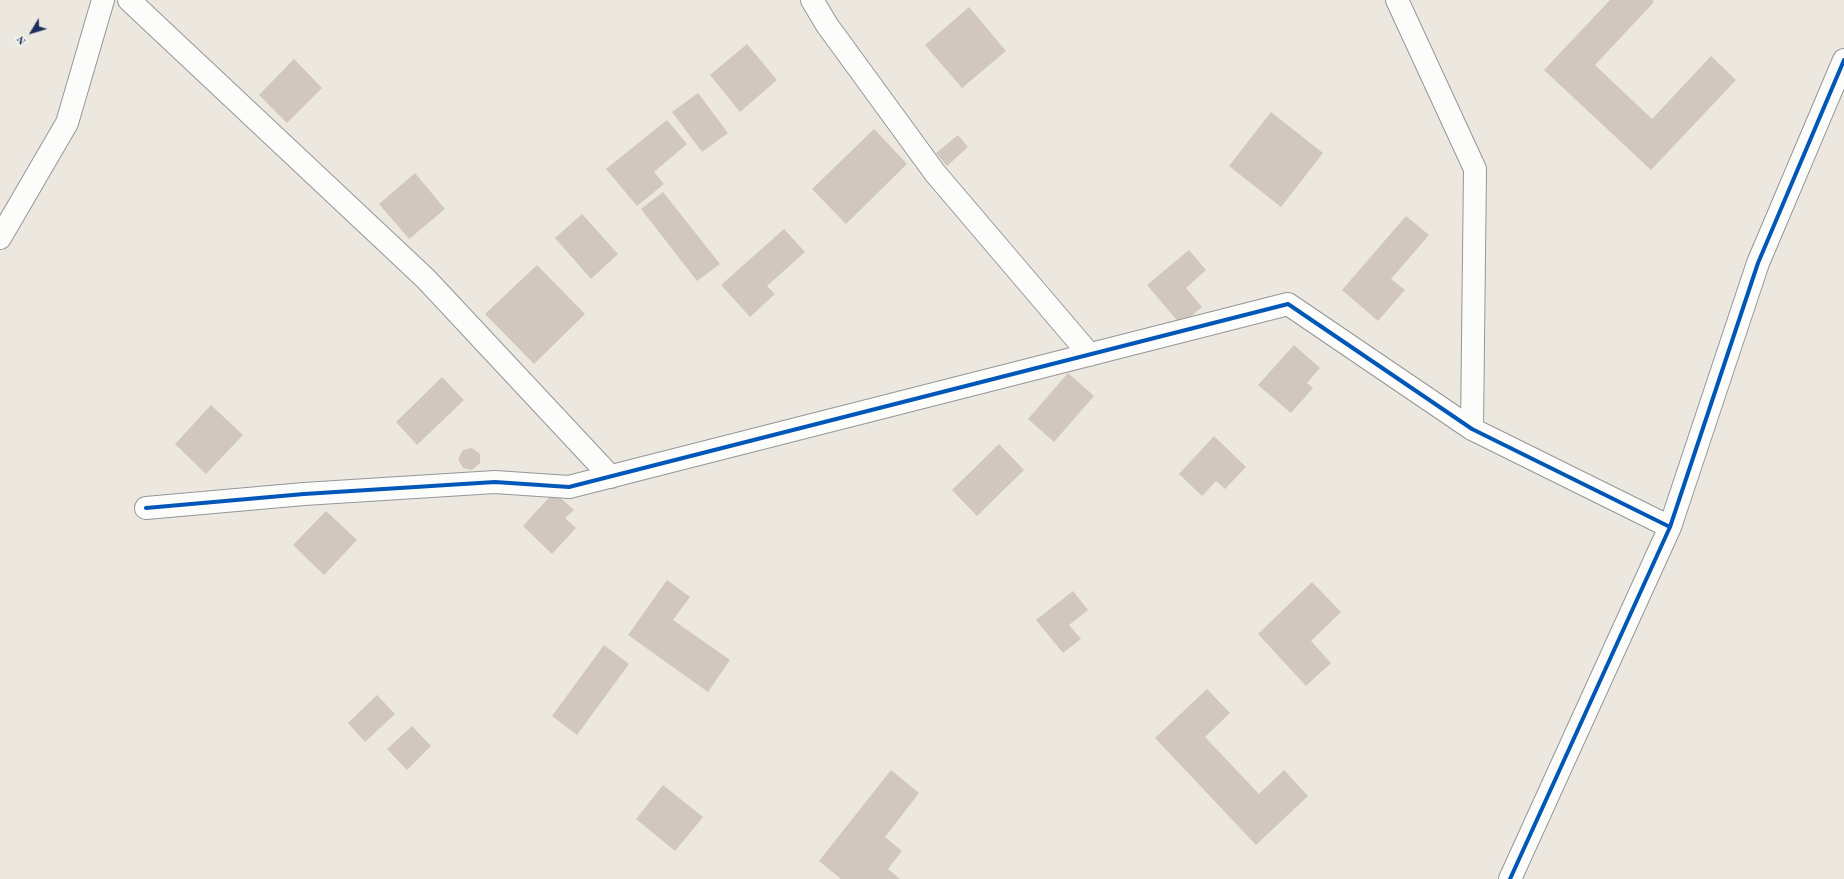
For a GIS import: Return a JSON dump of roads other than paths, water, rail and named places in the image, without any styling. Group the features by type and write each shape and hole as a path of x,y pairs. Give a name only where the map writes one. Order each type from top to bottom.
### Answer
{"street":[{"path":"0,238 67,123 103,0"},
{"path":"129,0 426,279 610,477"},
{"path":"812,0 827,25 935,173 1090,355"},
{"path":"1397,0 1475,169 1472,429"},
{"path":"1510,879 1670,527 1758,263 1844,60"},
{"path":"146,508 304,494 495,482 569,487 1288,304 1472,429 1670,527"}]}
